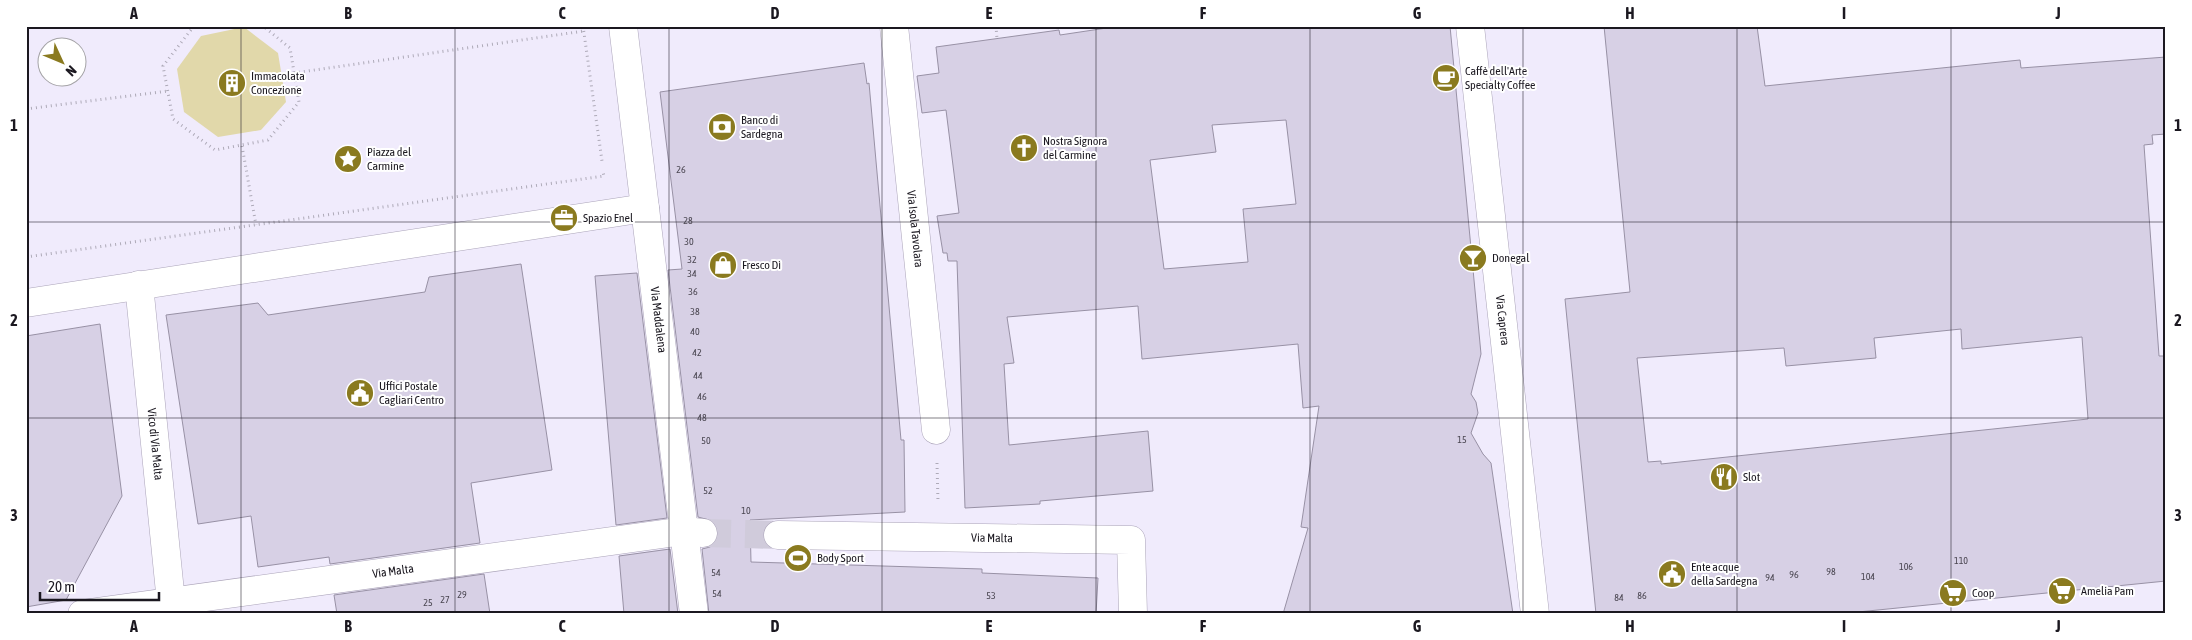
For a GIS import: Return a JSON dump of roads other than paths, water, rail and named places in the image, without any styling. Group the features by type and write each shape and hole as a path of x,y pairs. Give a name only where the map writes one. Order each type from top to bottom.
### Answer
{"street":[{"name":"Via Maddalena","path":"624,26 645,208 694,532 694,614"},
{"name":"Via Isola Tavolara","path":"894,26 936,430"},
{"name":"Via Caprera","path":"1470,26 1535,614"},
{"path":"26,303 645,208"},
{"name":"Vico di Via Malta","path":"139,285 171,602"},
{"name":"Via Malta","path":"82,614 694,532"},
{"name":"Via Malta","path":"778,535 1131,540 1133,614"}],"tunnel":[{"path":"703,533 778,535"}],"place":[{"name":"Caffè dell'Arte Specialty Coffee","path":"1446,78"},
{"name":"Immacolata Concezione","path":"232,83"},
{"name":"Banco di Sardegna","path":"722,127"},
{"name":"Nostra Signora del Carmine","path":"1024,148"},
{"name":"Piazza del Carmine","path":"348,159"},
{"name":"Spazio Enel","path":"564,218"},
{"name":"Donegal","path":"1473,258"},
{"name":"Fresco Dì","path":"723,265"},
{"name":"Uffici Postale Cagliari Centro","path":"360,393"},
{"name":"Slot","path":"1724,477"},
{"name":"Body Sport","path":"798,558"},
{"name":"Ente acque della Sardegna","path":"1672,574"},
{"name":"Amelia Pam","path":"2062,591"},
{"name":"Coop","path":"1953,593"}]}
